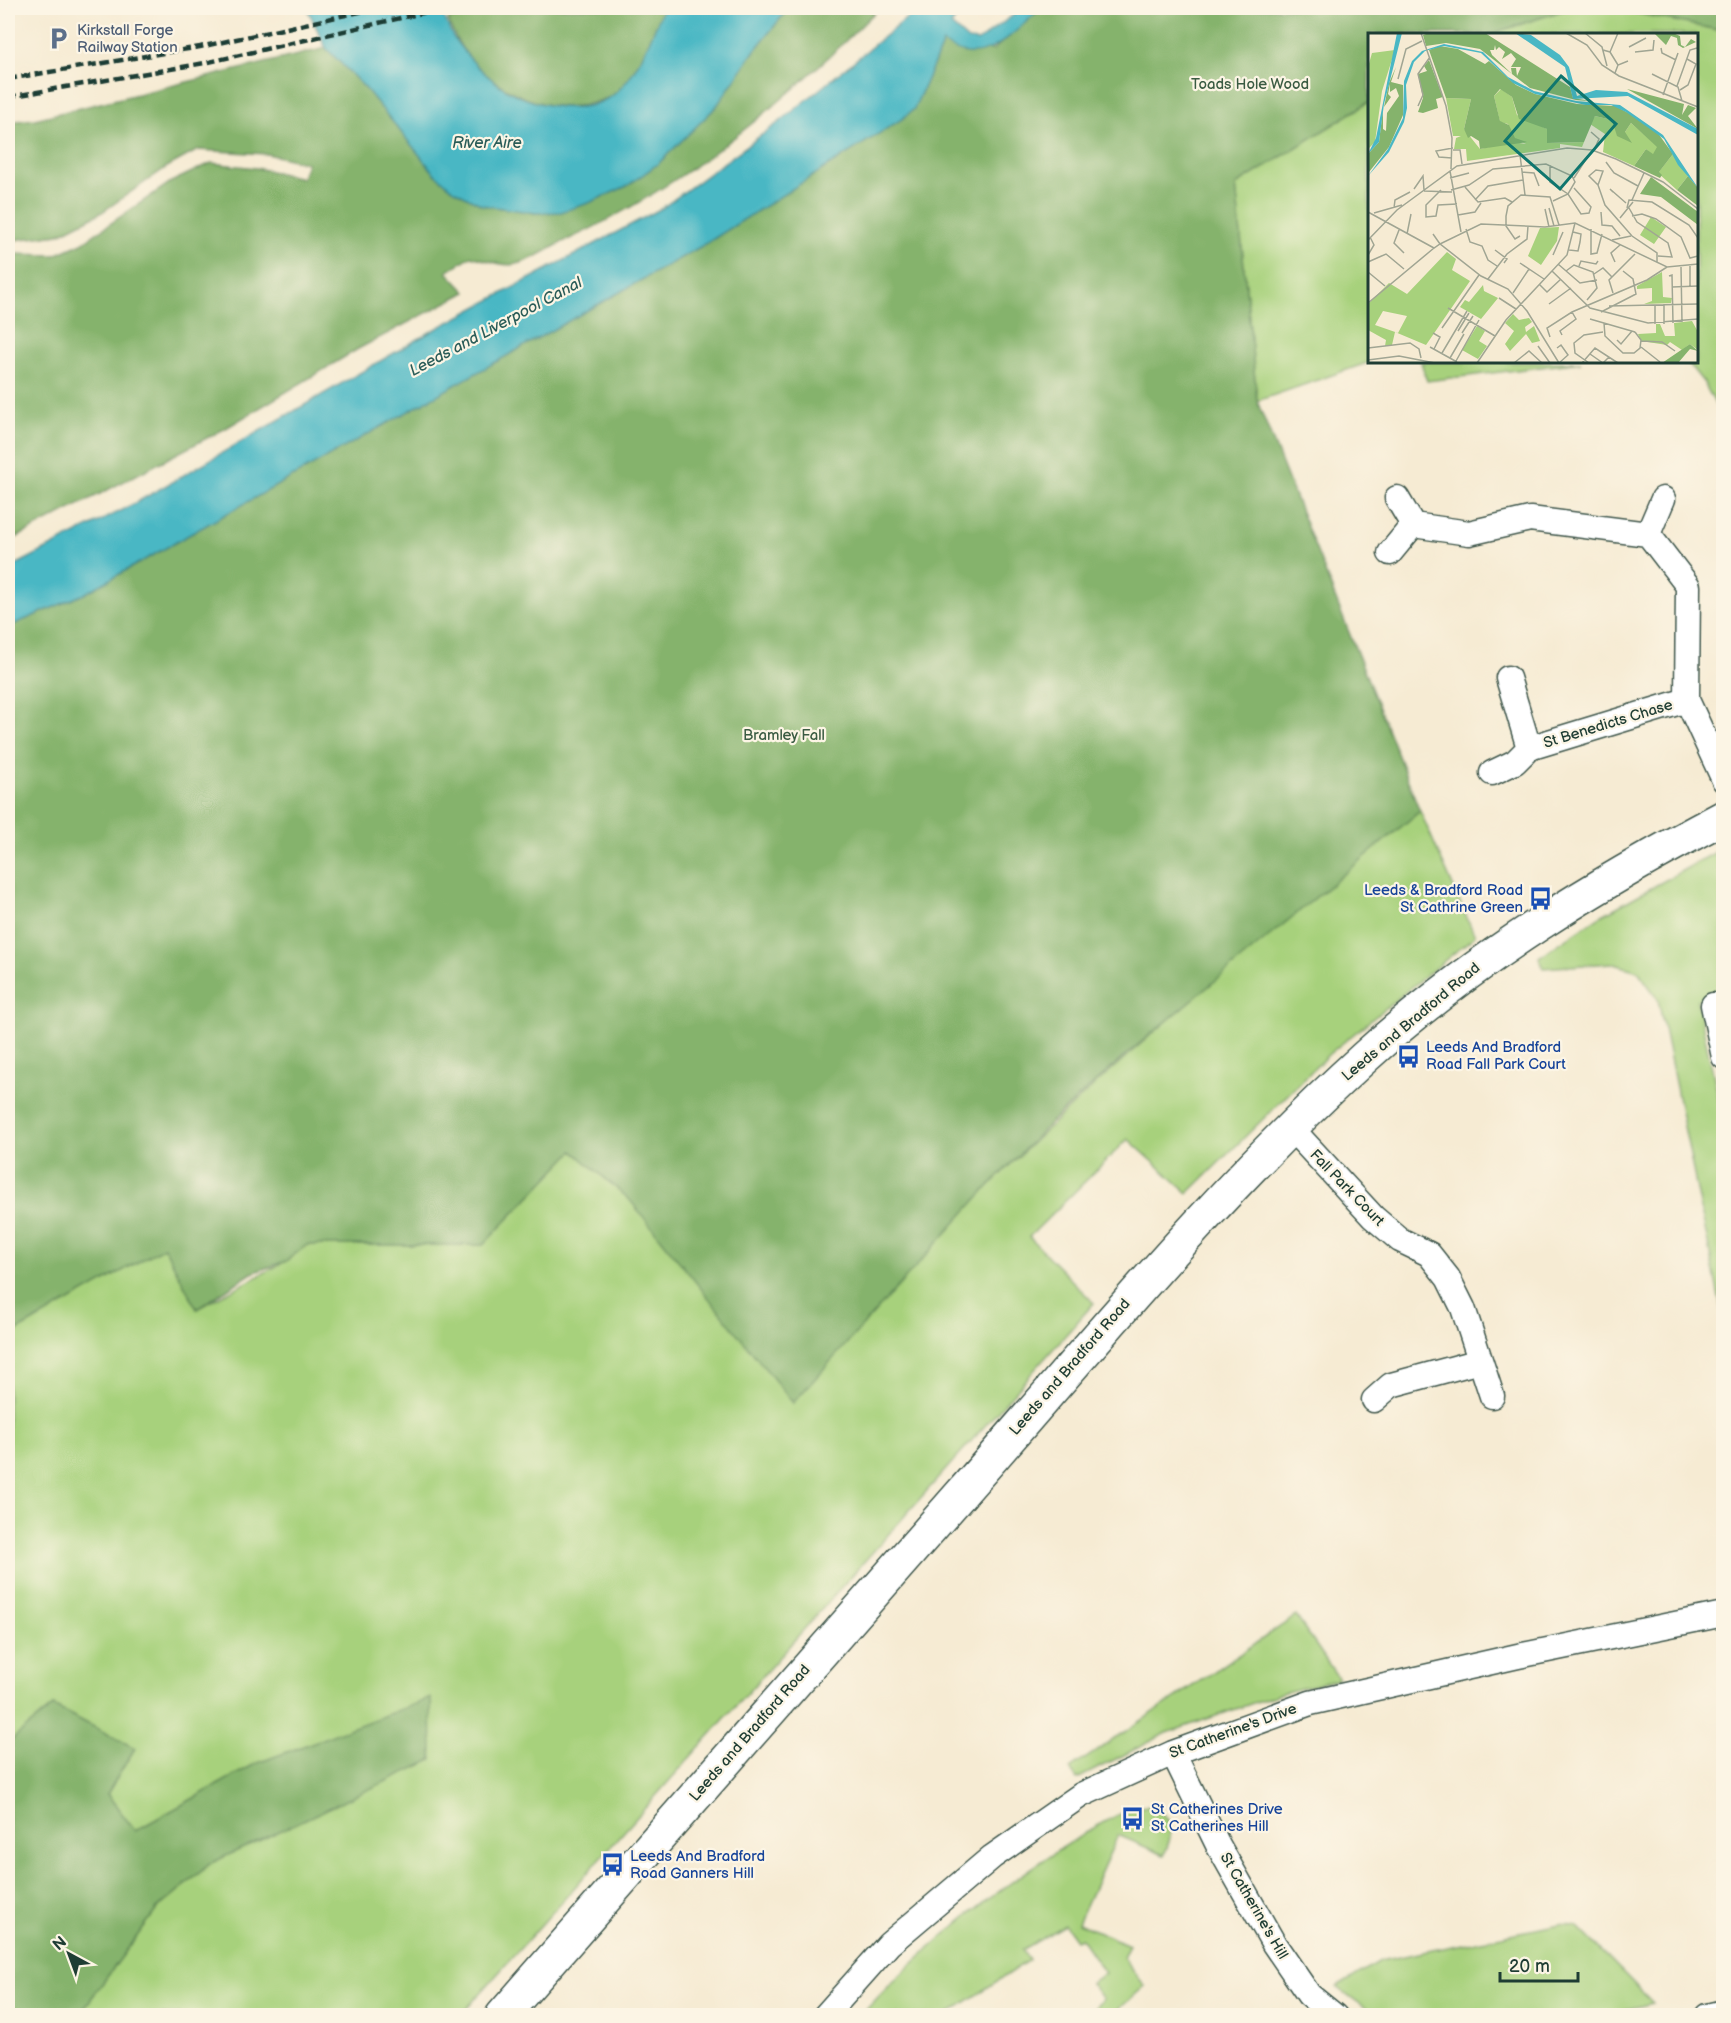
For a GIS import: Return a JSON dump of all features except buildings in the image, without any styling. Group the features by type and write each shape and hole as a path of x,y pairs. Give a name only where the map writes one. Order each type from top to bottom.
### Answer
{"main road":[{"name":"Leeds and Bradford Road","path":"502,2016 1121,1308 1219,1200 1291,1128 1367,1055 1508,943 1578,899 1724,817"}],"street":[{"path":"1397,498 1413,525"},
{"path":"1648,534 1663,498"},
{"path":"1413,525 1469,533 1530,519 1648,534 1688,586 1687,700 1724,780"},
{"path":"1390,552 1413,525"},
{"name":"St Benedicts Chase","path":"1508,678 1529,748 1687,700"},
{"path":"1492,773 1515,762 1529,748"},
{"path":"1713,1005 1724,1057"},
{"name":"Fall Park Court","path":"1291,1128 1373,1217 1400,1240 1429,1254 1448,1278 1463,1308 1492,1396"},
{"path":"1374,1400 1391,1385 1480,1361"},
{"name":"St Catherine's Drive","path":"825,2016 890,1944 992,1857 1081,1795 1173,1753 1310,1703 1518,1656 1724,1614"},
{"name":"St Catherine's Hill","path":"1173,1753 1218,1845 1274,1944 1309,1995 1335,2016"},
{"path":"1707,2016 1724,2012"}],"green space":[{"path":"486,8 663,8 642,56 619,90 606,99 570,107 548,105 505,88 469,58 456,39 448,19"},
{"path":"789,8 879,8 771,108 693,168 651,195 609,219 522,262 511,265 471,256 447,272 466,292 358,349 226,428 8,542 8,254 55,255 82,243 171,182 211,163 256,168 302,178 307,163 267,154 198,150 167,167 102,212 59,234 8,241 8,122 35,119 326,48 366,89 435,174 454,190 482,205 536,213 561,212 627,186 659,163 716,107 755,50"},
{"name":"Bramley Fall","path":"1042,8 1570,8 1494,33 1368,33 1368,103 1236,185 1257,401 1420,811 1127,1054 1051,1122 983,1192 793,1403 629,1199 573,1151 483,1245 307,1245 286,1261 252,1273 197,1309 164,1247 8,1336 8,627 84,594 707,243 902,119 914,109 943,43 993,50"},
{"path":"1570,8 1612,8 1723,31 1723,419 1704,383 1688,363 1698,363 1698,33 1494,33"},
{"path":"1612,8 1723,8 1723,31"},
{"path":"1368,103 1368,363 1257,401 1236,185"},
{"path":"1421,363 1573,363 1427,381"},
{"path":"1420,811 1475,936 1329,1054 1188,1193 1128,1139 1029,1237 1094,1303 461,2015 79,2015 157,1909 211,1863 369,1789 255,1764 135,1831 107,1794 135,1748 53,1706 8,1743 8,1336 164,1247 197,1309 286,1261 307,1245 483,1245 573,1151 629,1199 983,1192 1088,1091 1142,1043"},
{"path":"1723,848 1723,1010 1720,993 1697,1000 1723,1119 1723,1317 1658,999 1638,971 1611,963 1543,968 1539,957 1599,917"},
{"path":"1296,1616 1339,1679 1282,1693 1167,1733 1077,1779 1070,1769"},
{"path":"431,1698 432,1760 211,1863 157,1909 79,2015 8,2015 8,1743 53,1706 135,1748 107,1794 135,1831 255,1764"},
{"path":"1152,1805 1160,1810 1169,1821 1170,1840 1164,1855 1118,1835 1078,1923 1129,1945 1123,1958 1145,1986 1112,2015 1088,2015 1103,1999 1091,1983 1105,1973 1081,1938 1076,1940 1065,1925 1022,1950 1029,1960 946,2015 861,2015 931,1946 1007,1885 1083,1834 1128,1811"},
{"path":"1560,1924 1578,1927 1653,2003 1598,2016 1377,2016 1337,1987 1380,1961"}],"water":[{"name":"River Aire","path":"307,8 435,8 446,20 451,33 462,49 494,81 519,96 535,102 550,106 582,107 597,103 619,90 642,56 663,8 789,8 755,50 716,107 659,163 627,186 589,203 561,212 536,213 482,205 454,190 435,174 366,89 326,48"},
{"name":"Leeds and Liverpool Canal","path":"919,8 965,8 951,25 968,40 978,41 1023,8 1042,8 1008,38 984,51 971,53 958,51 943,43 914,109 902,119 707,243 84,594 8,627 8,569 139,501 432,331 662,208 782,120"}],"railway":[{"path":"8,79 200,47 378,8"},
{"path":"8,97 205,63 444,8"}],"place":[{"name":"Kirkstall Forge Railway Station","path":"59,39"},
{"name":"Leeds & Bradford Road St Cathrine Green","path":"1541,899"},
{"name":"Leeds And Bradford Road Fall Park Court","path":"1408,1056"},
{"name":"St Catherines Drive St Catherines Hill","path":"1133,1818"},
{"name":"Leeds And Bradford Road Ganners Hill","path":"612,1865"}],"park label":[{"name":"Toads Hole Wood","path":"1250,84"}]}
